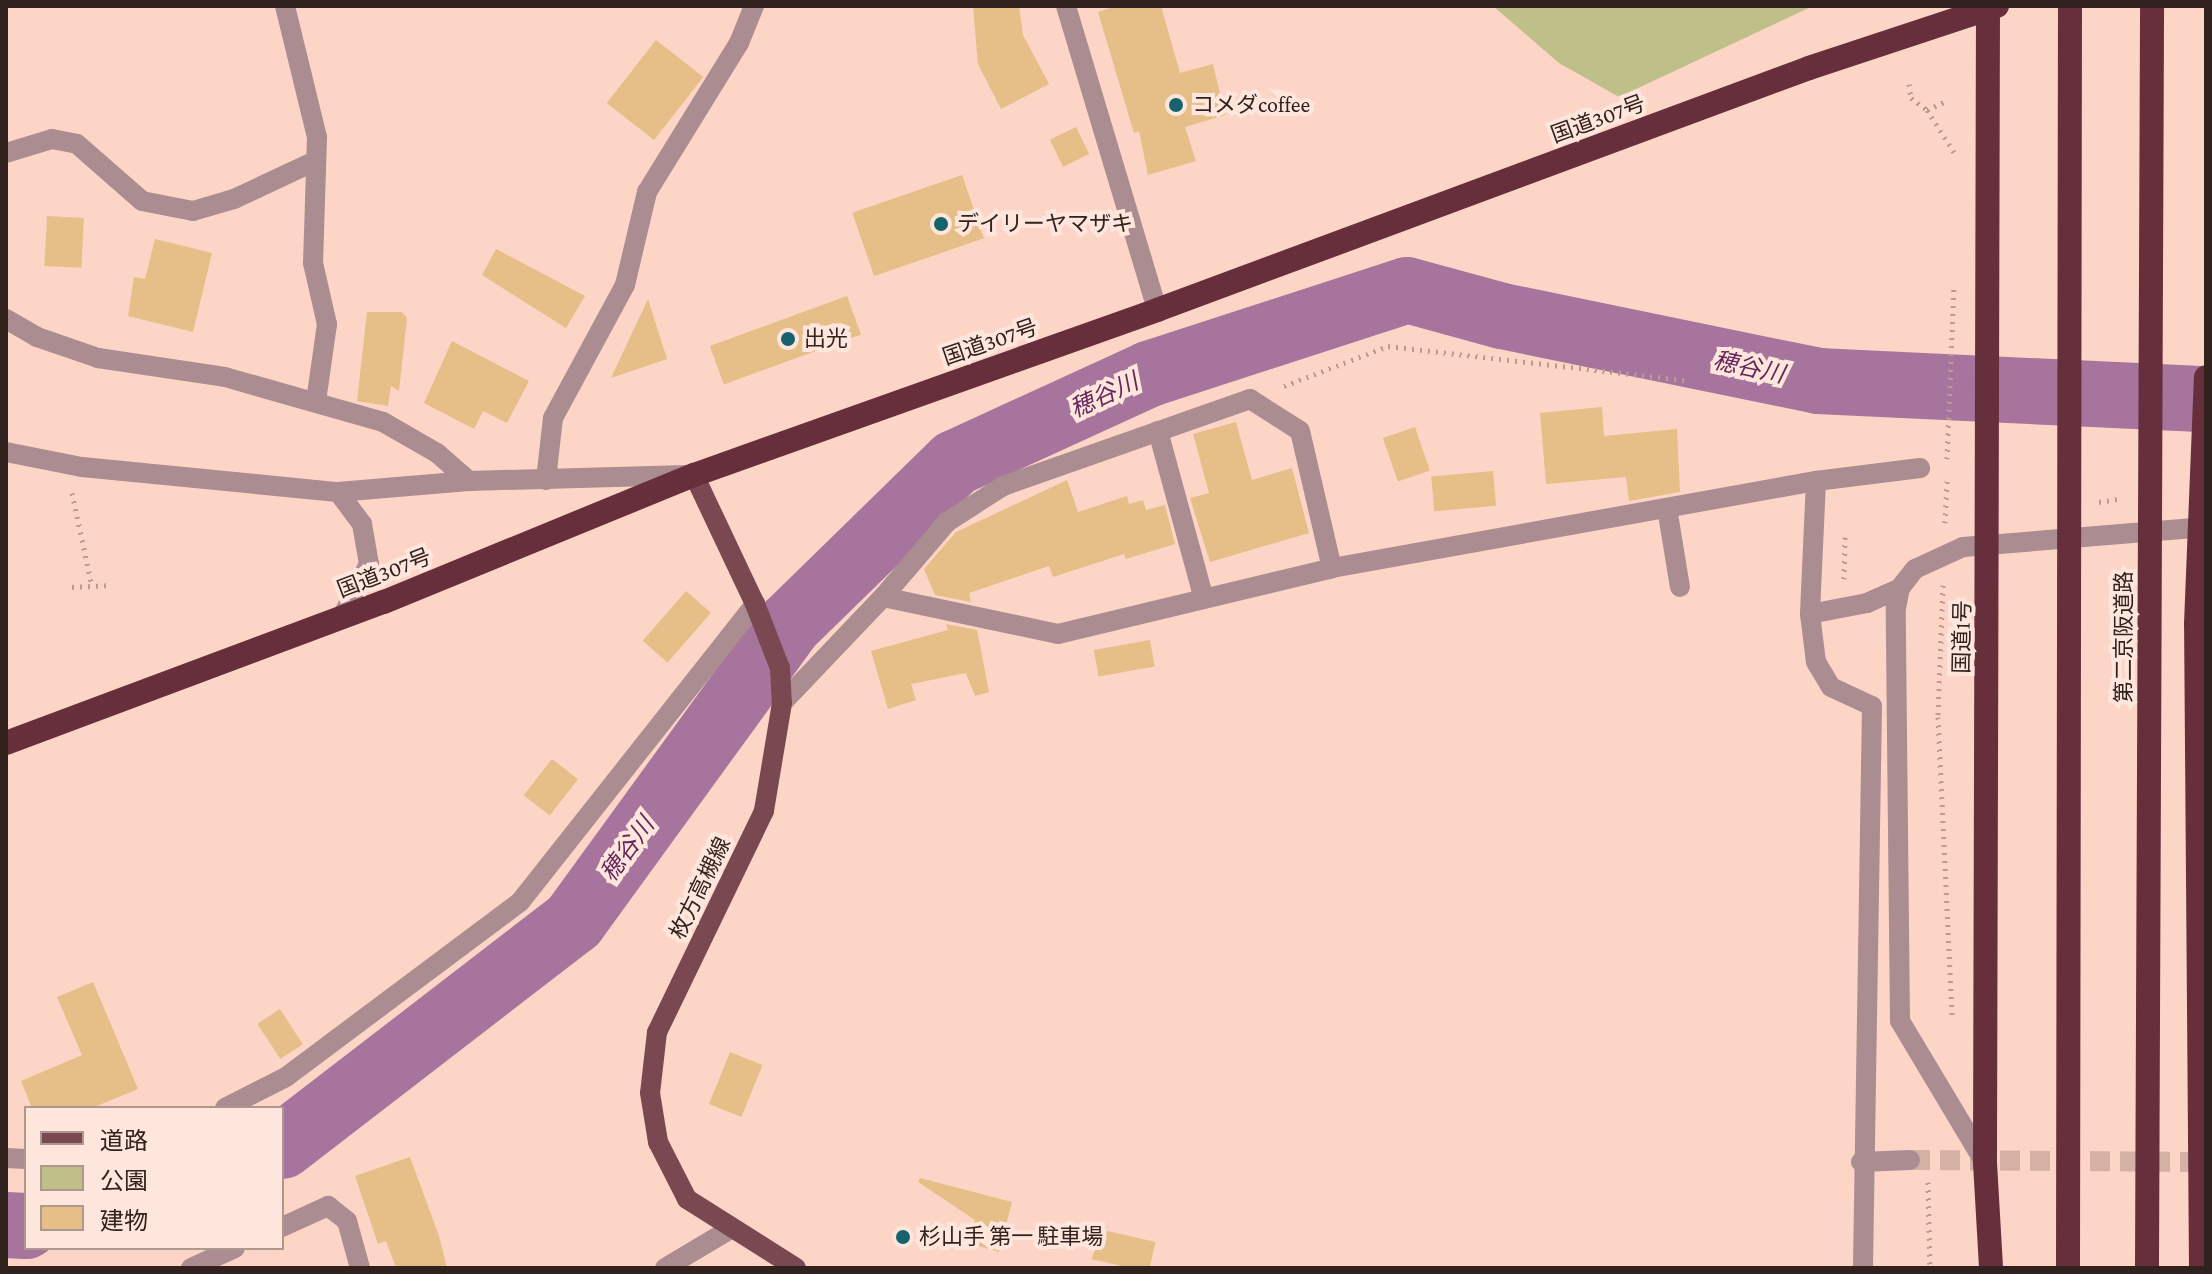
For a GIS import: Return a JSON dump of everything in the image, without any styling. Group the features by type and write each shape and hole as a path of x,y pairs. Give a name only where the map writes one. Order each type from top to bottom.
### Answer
{"highway":[{"path":"2068,1268 2070,6"},
{"name":"第二京阪道路","path":"2147,1268 2152,6"},
{"name":"国道307号","path":"6,743 342,617 694,475 1157,310 1809,68 1991,7"},
{"name":"国道1号","path":"1991,7 1987,292 1985,1163 1991,1268"},
{"path":"2202,1251 2196,624 2206,377"}],"main road":[{"name":"枚方高槻線","path":"694,475 755,604 780,668 782,703 764,811 657,1032 650,1093 658,1142 687,1199 729,1230 796,1268"}],"street":[{"path":"285,6 317,137 313,263 327,324 316,401"},
{"path":"546,480 553,418 625,285 647,192 739,43 754,6"},
{"path":"1066,6 1157,310"},
{"path":"6,153 52,139 77,144 142,201 193,211 234,199 315,161"},
{"path":"6,319 37,337 98,358 225,377 383,422 437,453 469,481"},
{"path":"782,703 883,597 947,522 1003,486 1250,399 1300,431 1332,568"},
{"path":"1158,431 1204,599"},
{"path":"6,452 66,464 338,492 469,481 694,475"},
{"path":"883,597 1058,634 1332,568 1816,481 1920,468"},
{"path":"1816,481 1810,614 1816,662 1831,687 1872,706 1861,1162 1863,1268"},
{"path":"338,492 362,524 369,564 342,617"},
{"path":"1667,508 1680,587"},
{"path":"1985,1163 1900,1021 1896,608 1900,588 1915,569 1963,547 2206,527"},
{"path":"1810,614 1867,603 1900,588"},
{"path":"229,1106 286,1077 520,902 755,604"},
{"path":"1861,1162 1910,1160"},
{"path":"284,1226 328,1206 347,1221 360,1268"},
{"path":"665,1268 729,1230"},
{"path":"191,1268 231,1250"}],"path":[{"path":"1909,84 1911,98 1927,110 1954,145 1955,159"},
{"path":"1927,110 1946,101"},
{"path":"1250,399 1388,346 1689,381"},
{"path":"66,464 92,586"},
{"path":"72,587 112,585"},
{"path":"1938,717 1952,1030"},
{"path":"1927,1173 1930,1268"}],"green space":[{"path":"1493,6 1813,6 1619,97 1559,63"}],"building":[{"path":"973,6 1019,6 1023,35 1049,84 1001,109 978,64"},
{"path":"1117,6 1161,6 1180,73 1213,64 1225,115 1185,127 1196,161 1148,175 1139,131 1134,133 1098,12"},
{"path":"656,40 703,77 654,140 607,103"},
{"path":"1076,127 1089,154 1063,167 1050,140"},
{"path":"962,175 984,238 874,276 852,213"},
{"path":"47,216 84,218 81,268 44,266"},
{"path":"155,239 212,253 193,332 128,316 134,277 145,279"},
{"path":"496,249 585,296 566,328 482,275"},
{"path":"847,296 861,335 724,384 710,346"},
{"path":"648,299 667,359 611,378"},
{"path":"367,312 402,312 407,318 399,391 391,386 388,406 357,401"},
{"path":"452,341 529,381 507,423 483,411 474,429 424,403"},
{"path":"1602,407 1604,436 1677,429 1680,492 1629,501 1626,477 1546,484 1540,413"},
{"path":"1236,422 1252,480 1292,468 1309,533 1210,562 1190,498 1209,493 1193,434"},
{"path":"1415,427 1430,470 1398,482 1383,438"},
{"path":"1493,471 1496,506 1434,511 1431,476"},
{"path":"1067,480 1078,512 1127,496 1129,504 1143,500 1146,510 1165,505 1175,544 1126,559 1124,554 1053,577 1049,566 969,593 971,602 935,595 924,569 956,532"},
{"path":"686,591 711,613 668,662 643,641"},
{"path":"946,624 977,630 989,692 975,696 966,673 911,684 916,700 888,709 871,651 948,630"},
{"path":"1150,640 1155,667 1099,676 1094,650"},
{"path":"552,759 578,779 550,816 524,795"},
{"path":"93,982 138,1089 97,1106 31,1106 21,1081 82,1055 57,997"},
{"path":"280,1009 303,1044 280,1059 257,1024"},
{"path":"730,1052 762,1065 741,1117 709,1104"},
{"path":"410,1157 439,1236 447,1268 396,1268 386,1241 378,1244 355,1176"},
{"path":"920,1178 1012,1202 999,1252 968,1243 975,1220 918,1182"},
{"path":"1099,1229 1156,1242 1150,1268 1130,1268 1092,1259"}],"waterway":[{"name":"穂谷川","path":"284,1144 574,921 790,624 955,463 1149,374 1407,290 1502,316 1818,381 2206,399"},
{"name":"穂谷川","path":"6,1225 24,1226"}],"tunnel":[{"path":"1910,1160 2206,1162"}],"place":[{"name":"コメダcoffee","path":"1176,105"},
{"name":"デイリーヤマザキ","path":"941,224"},
{"name":"出光","path":"788,339"},
{"name":"杉山手 第一 駐車場","path":"903,1237"}]}
